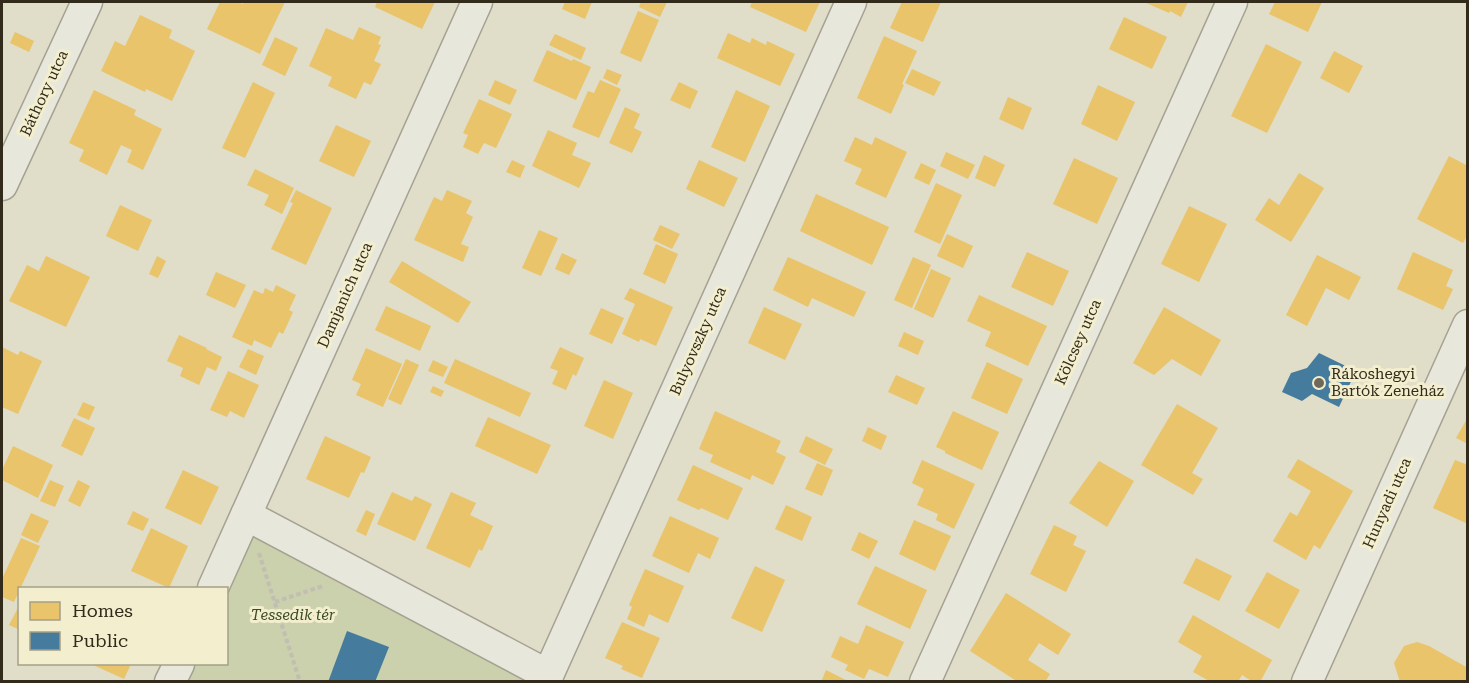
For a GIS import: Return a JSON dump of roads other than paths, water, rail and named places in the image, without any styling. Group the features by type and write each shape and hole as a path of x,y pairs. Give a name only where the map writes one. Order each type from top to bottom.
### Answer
{"street":[{"name":"Báthory utca","path":"2,185 87,2"},
{"name":"Damjanich utca","path":"213,587 477,2"},
{"name":"Bulyovszky utca","path":"546,678 851,2"},
{"name":"Kölcsey utca","path":"925,681 1232,2"},
{"name":"Hunyadi utca","path":"1307,681 1467,326"},
{"path":"246,515 546,678"},
{"path":"170,681 178,665"}],"place":[{"name":"Rákoshegyi Bartók Zeneház","path":"1319,383"}],"park label":[{"name":"Tessedik tér","path":"293,615"}]}
